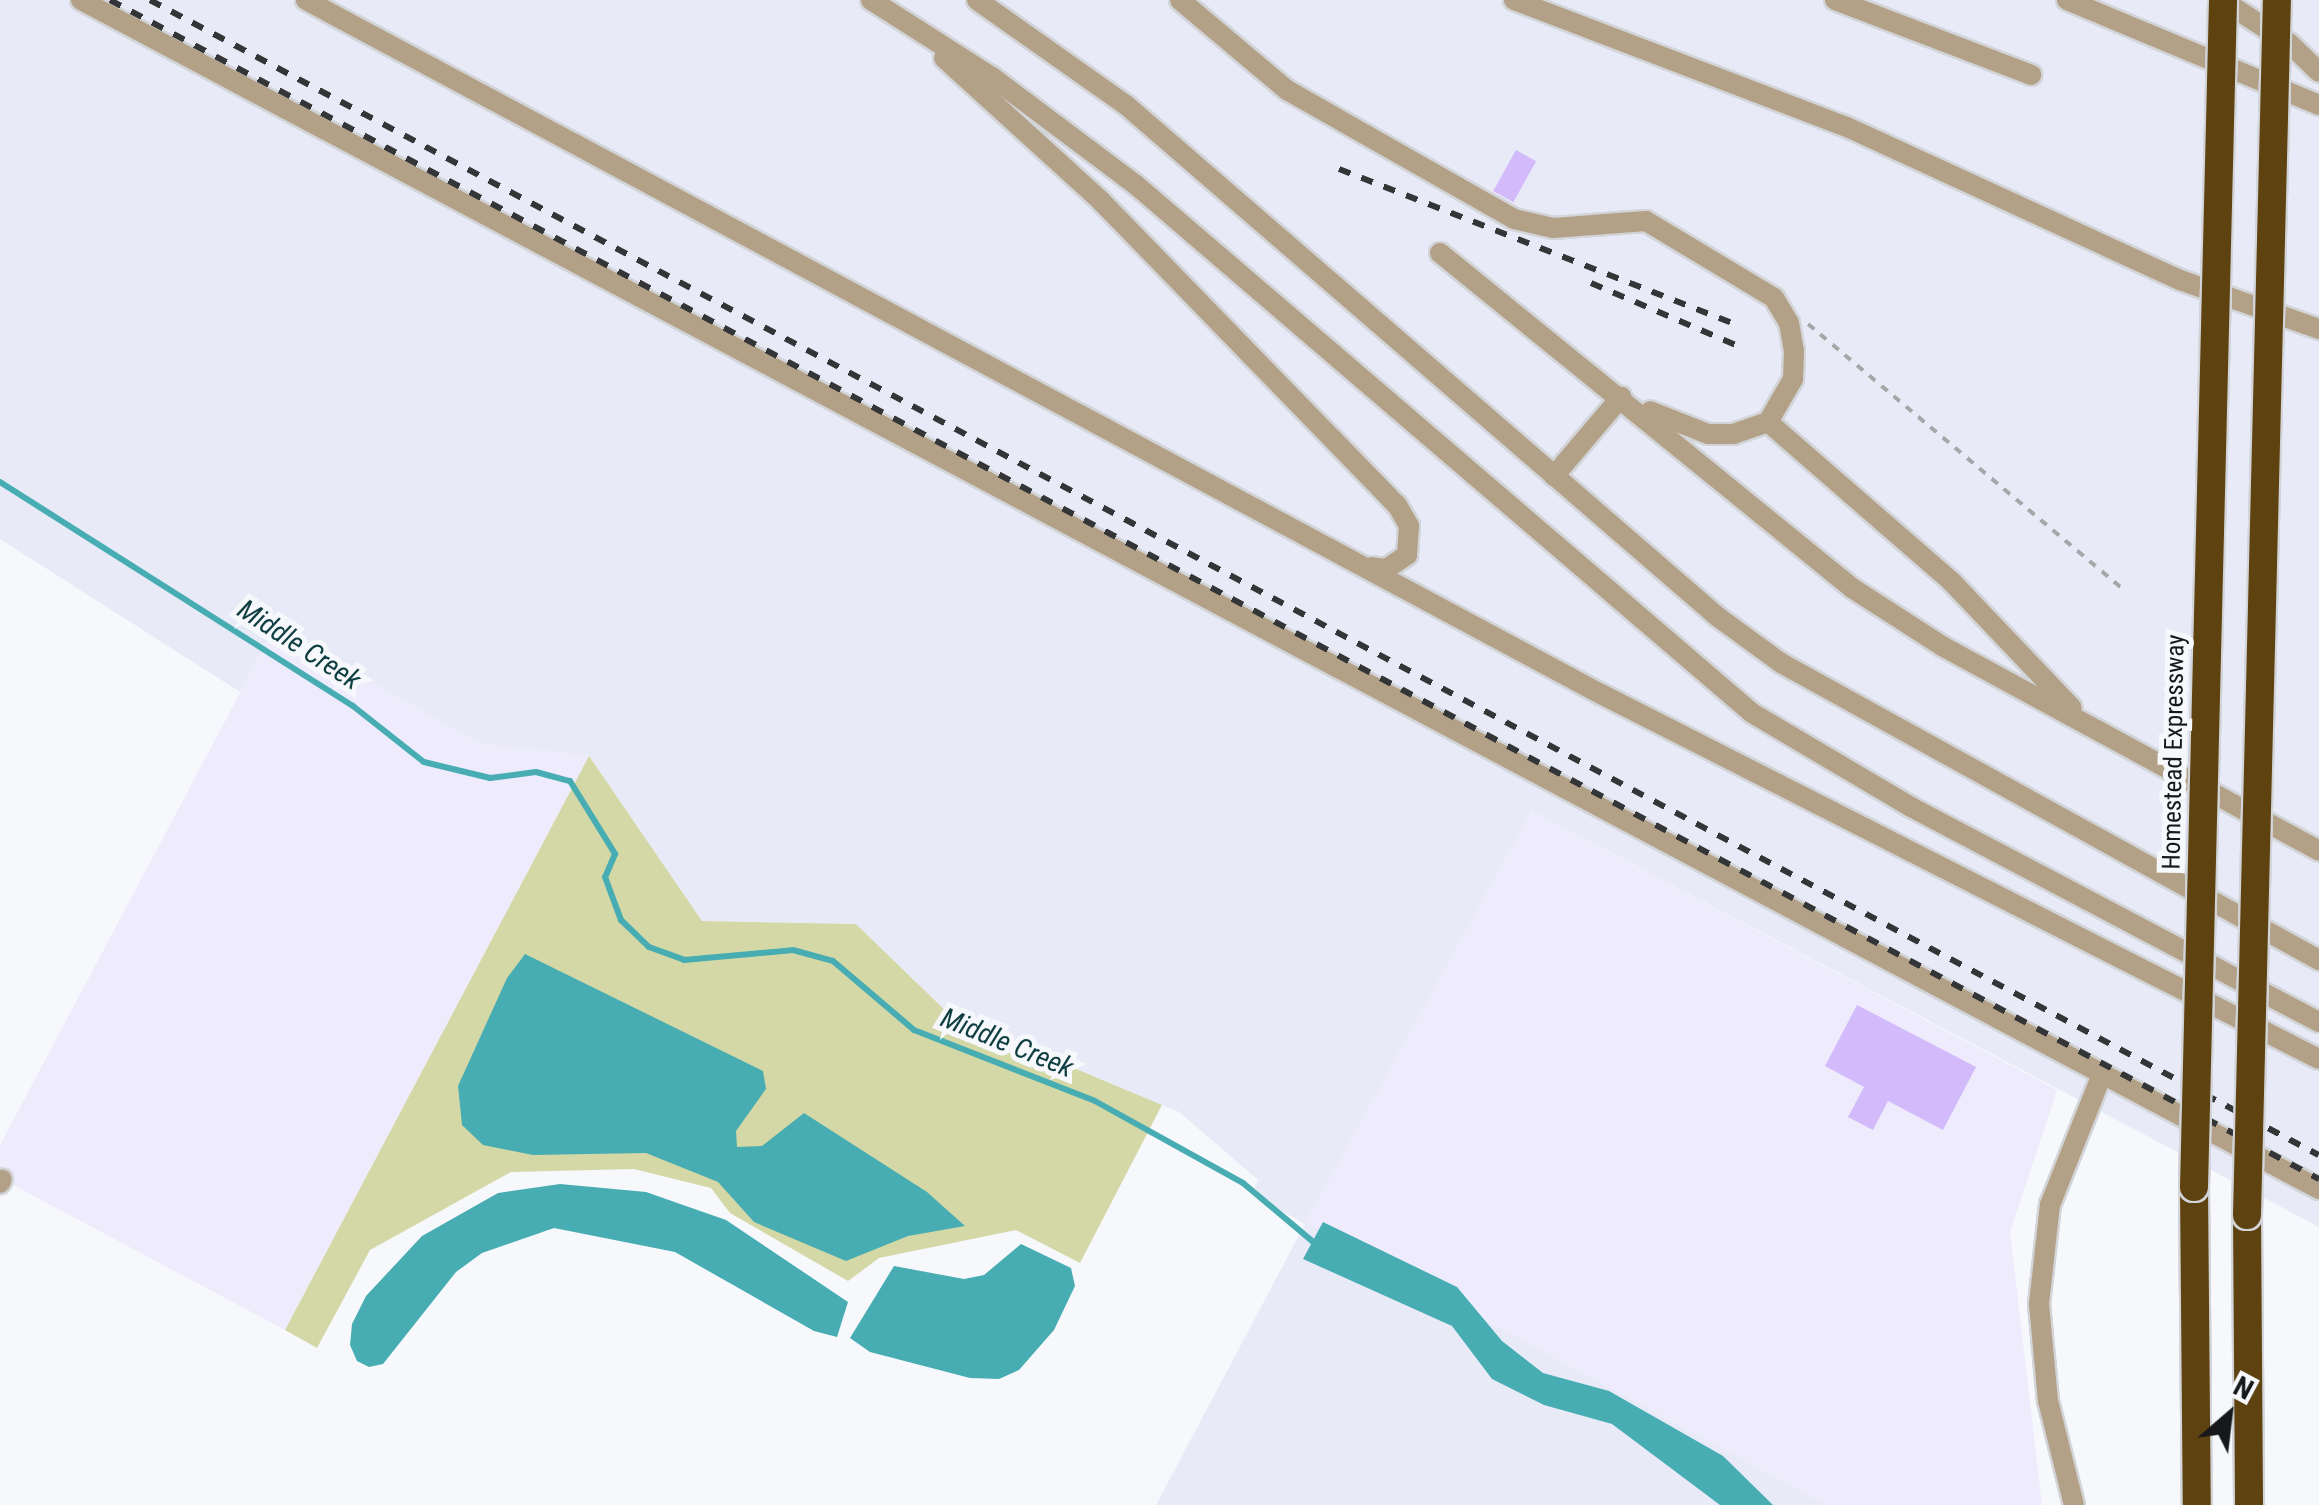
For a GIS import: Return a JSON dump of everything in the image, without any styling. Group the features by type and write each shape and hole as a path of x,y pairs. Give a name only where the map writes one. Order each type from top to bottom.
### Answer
{"highway":[{"name":"Homestead Expressway","path":"2198,1505 2194,1187 2222,0"},
{"path":"2249,1505 2247,1214 2276,0"}],"street":[{"path":"82,0 2319,1189"},
{"path":"306,0 1600,694 2007,896 2312,1055 2319,1025 2022,866 1752,713 1136,185 887,5 871,0"},
{"path":"977,0 1126,105 1718,617 1836,698 2319,960"},
{"path":"1180,0 1287,90 1514,219 1553,228 1646,221 1667,228 1774,298 1789,323 1793,378 1768,422 1734,434 1708,434 1621,397"},
{"path":"1514,0 1847,127 2180,280 2319,329"},
{"path":"1835,0 2031,74"},
{"path":"2067,0 2319,105"},
{"path":"2222,0 2317,68"},
{"path":"887,5 1101,201 1397,505 1409,526 1407,555 1386,570 1365,565"},
{"path":"1440,252 1852,588 2102,734 2319,851"},
{"path":"1554,476 1621,397"},
{"path":"1768,422 1951,581 2056,696 2102,734"},
{"path":"2007,896 2022,866"},
{"path":"2074,1505 2048,1400 2040,1304 2050,1206 2102,1074"}],"path":[{"path":"1774,298 2122,588"}],"shaded area":[{"path":"0,0 2319,0 2319,1227 1532,811 1306,1223 1827,1505 1156,1505 1305,1224 1252,1194 1258,1180 1179,1112 952,1017 856,924 702,921 589,756 480,744 275,627 240,692 0,539"},
{"path":"275,627 480,744 589,756 285,1330 0,1178 0,1145"},
{"path":"1532,811 2057,1090 2010,1232 2042,1505 1827,1505 1305,1223"}],"green space":[{"path":"589,756 702,921 856,924 952,1017 1162,1105 1080,1263 1016,1230 879,1258 848,1281 730,1213 711,1188 634,1169 511,1172 370,1250 317,1348 285,1330"}],"water":[{"path":"525,954 763,1071 766,1089 736,1131 737,1147 762,1146 804,1113 927,1192 965,1226 908,1236 846,1261 754,1222 718,1182 646,1153 533,1155 483,1145 462,1125 458,1086 507,978"},
{"path":"560,1184 646,1192 726,1220 848,1302 837,1337 814,1331 675,1252 554,1228 482,1253 456,1272 383,1364 369,1367 357,1361 350,1345 352,1324 366,1296 422,1236 498,1193"},
{"path":"1323,1222 1457,1287 1502,1341 1543,1373 1609,1391 1723,1456 1773,1505 1720,1505 1612,1424 1544,1405 1492,1379 1452,1326 1303,1259"},
{"path":"1021,1244 1071,1268 1075,1286 1054,1330 1019,1370 999,1379 970,1378 870,1352 850,1338 894,1266 964,1279 984,1275"}],"building":[{"path":"1516,150 1536,161 1513,202 1493,191"},
{"path":"1857,1005 1976,1067 1943,1130 1888,1101 1873,1130 1848,1117 1864,1087 1825,1066"}],"waterway":[{"name":"Middle Creek","path":"0,482 353,706 424,762 490,778 536,772 570,781 615,854 605,877 621,920 649,947 684,960 793,950 833,961 914,1030 1095,1101 1243,1183 1317,1245"}],"railway":[{"path":"110,0 2319,1179"},
{"path":"150,0 2319,1155"},
{"path":"1339,169 1737,325"},
{"path":"1591,283 1738,346"}]}
